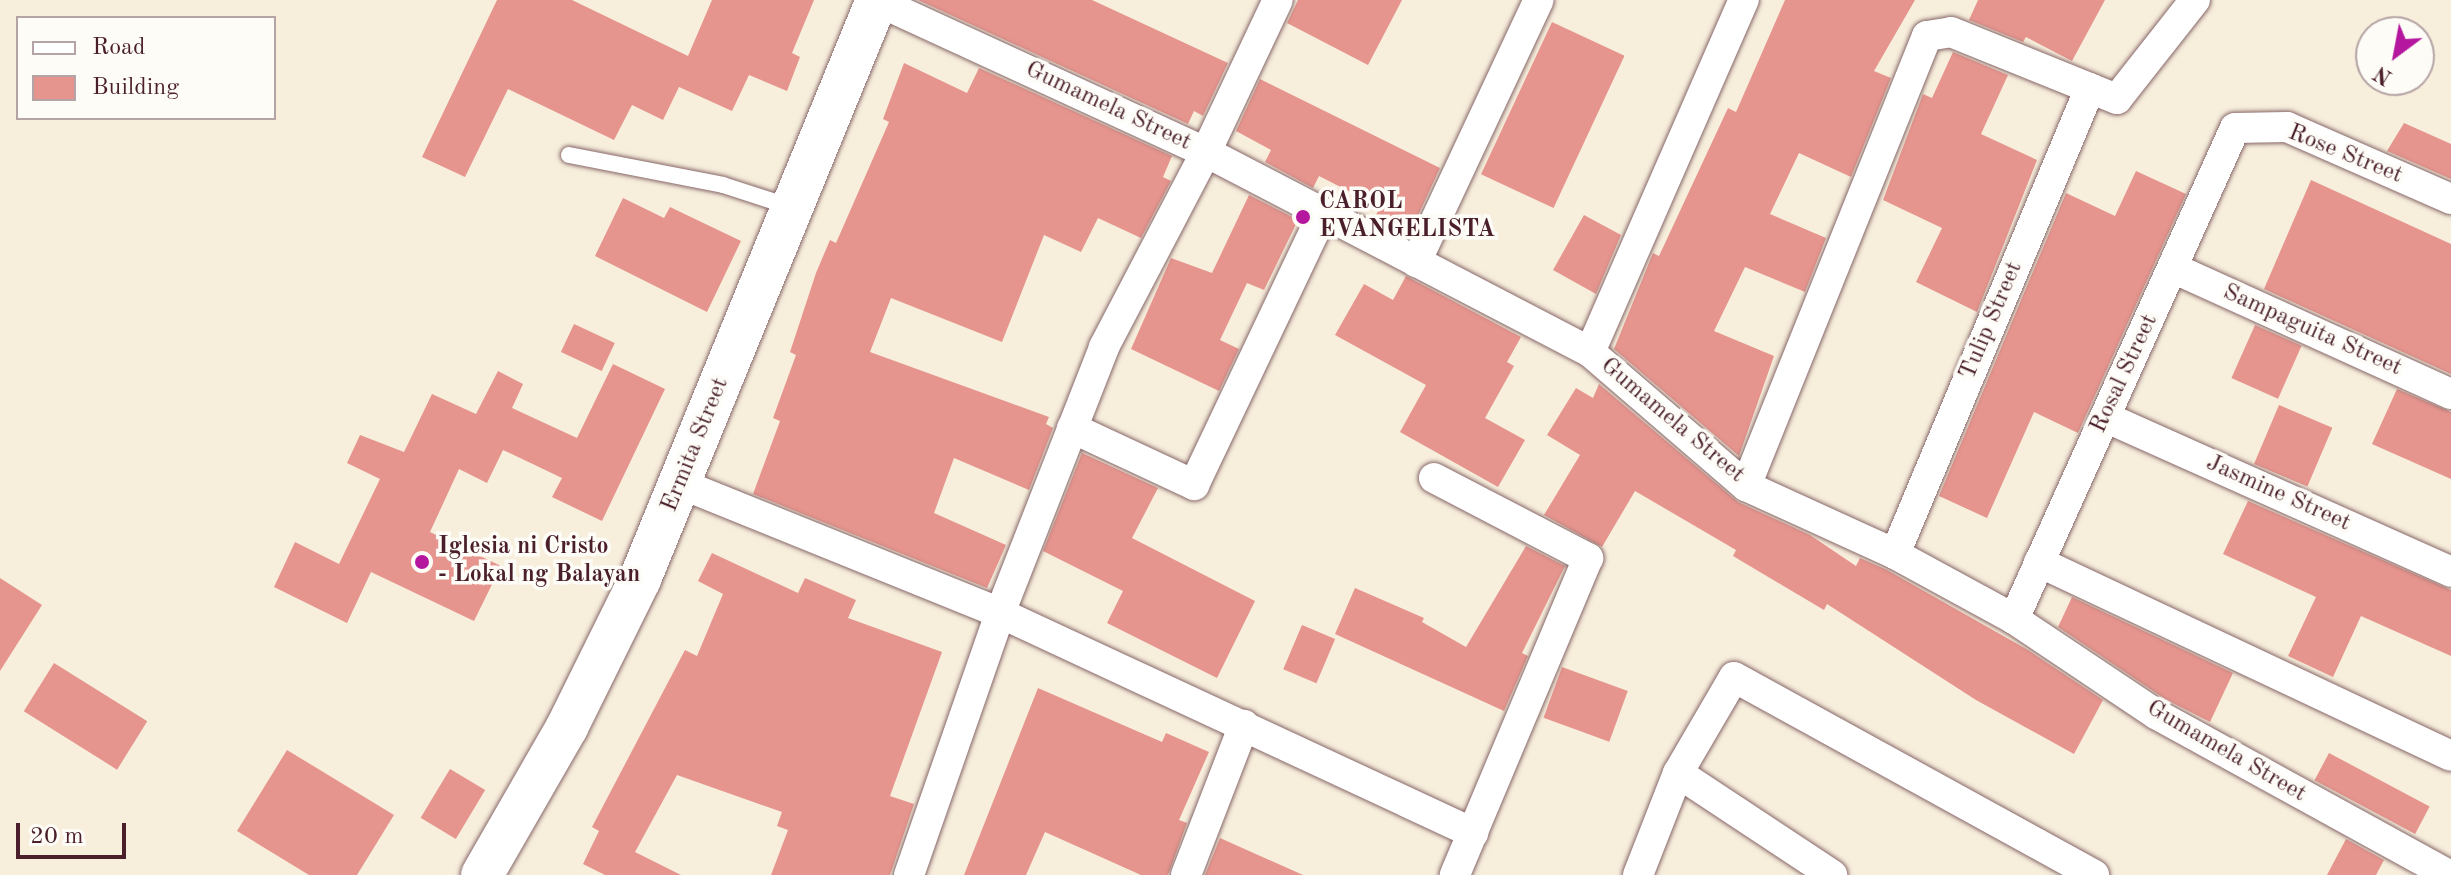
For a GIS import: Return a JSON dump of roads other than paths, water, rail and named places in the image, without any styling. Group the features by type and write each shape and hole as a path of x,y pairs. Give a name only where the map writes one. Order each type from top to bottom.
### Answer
{"main road":[{"name":"Ermita Street","path":"482,875 567,727 681,484 877,0"}],"street":[{"name":"Gumamela Street","path":"877,0 1206,152 1590,352 1746,486 1895,554 2014,619 2156,714 2449,875"},
{"path":"909,875 1000,613 1104,347 1206,152 1278,0"},
{"path":"1416,262 1539,0"},
{"path":"1590,352 1744,0"},
{"path":"1746,486 1927,36 1951,32 2117,99 2195,0"},
{"name":"Tulip Street","path":"1895,554 2090,88"},
{"name":"Rose Street","path":"2235,128 2287,127 2451,199"},
{"name":"Rosal Street","path":"2014,619 2235,128"},
{"path":"1072,428 1194,485 1323,213"},
{"name":"Sampaguita Street","path":"2173,268 2451,394"},
{"name":"Jasmine Street","path":"2105,417 2451,572"},
{"path":"1434,478 1588,558 1455,875"},
{"path":"681,484 1000,613 1473,833"},
{"path":"2039,562 2451,756"},
{"path":"1638,875 1678,773 1734,677 2094,875"},
{"path":"1186,875 1244,725"},
{"path":"1678,773 1832,875"}],"lane":[{"path":"569,155 723,185 792,208"}],"place":[{"name":"CAROL EVANGELISTA","path":"1303,217"},
{"name":"Iglesia ni Cristo - Lokal ng Balayan","path":"422,562"}]}
